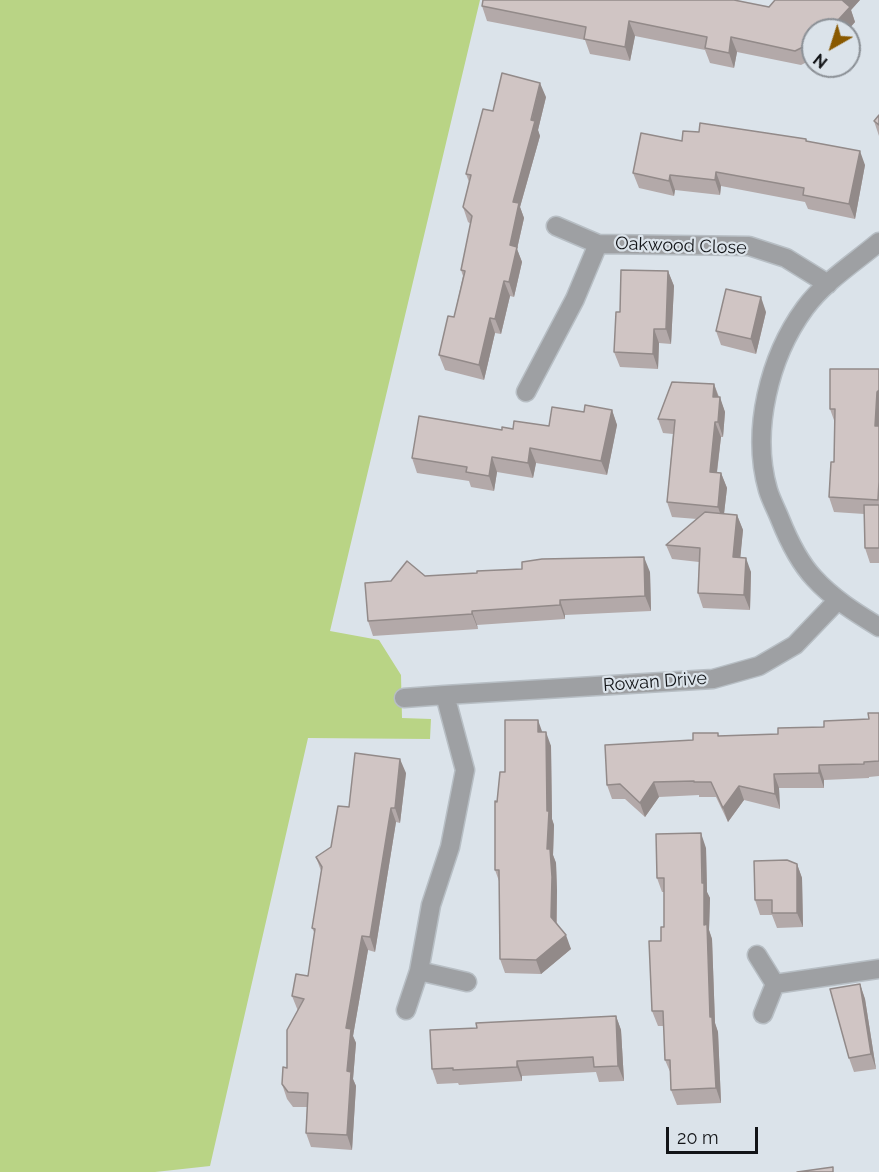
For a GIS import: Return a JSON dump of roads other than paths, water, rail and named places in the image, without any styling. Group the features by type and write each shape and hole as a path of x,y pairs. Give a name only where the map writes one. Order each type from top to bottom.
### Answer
{"street":[{"name":"Oakwood Close","path":"556,226 598,244 749,246 786,258 828,284"},
{"path":"879,242 828,284 805,308 780,351 762,417 762,450 768,489 788,539 813,577 838,600 879,627"},
{"name":"Oakwood Close","path":"526,392 575,299 598,244"},
{"name":"Rowan Drive","path":"404,698 713,679 759,666 795,645 838,600"},
{"path":"406,1010 419,971 431,905 450,847 465,770 445,695"},
{"path":"758,955 775,984"},
{"path":"775,984 879,969"},
{"path":"419,971 467,982"},
{"path":"763,1014 775,984"}]}
